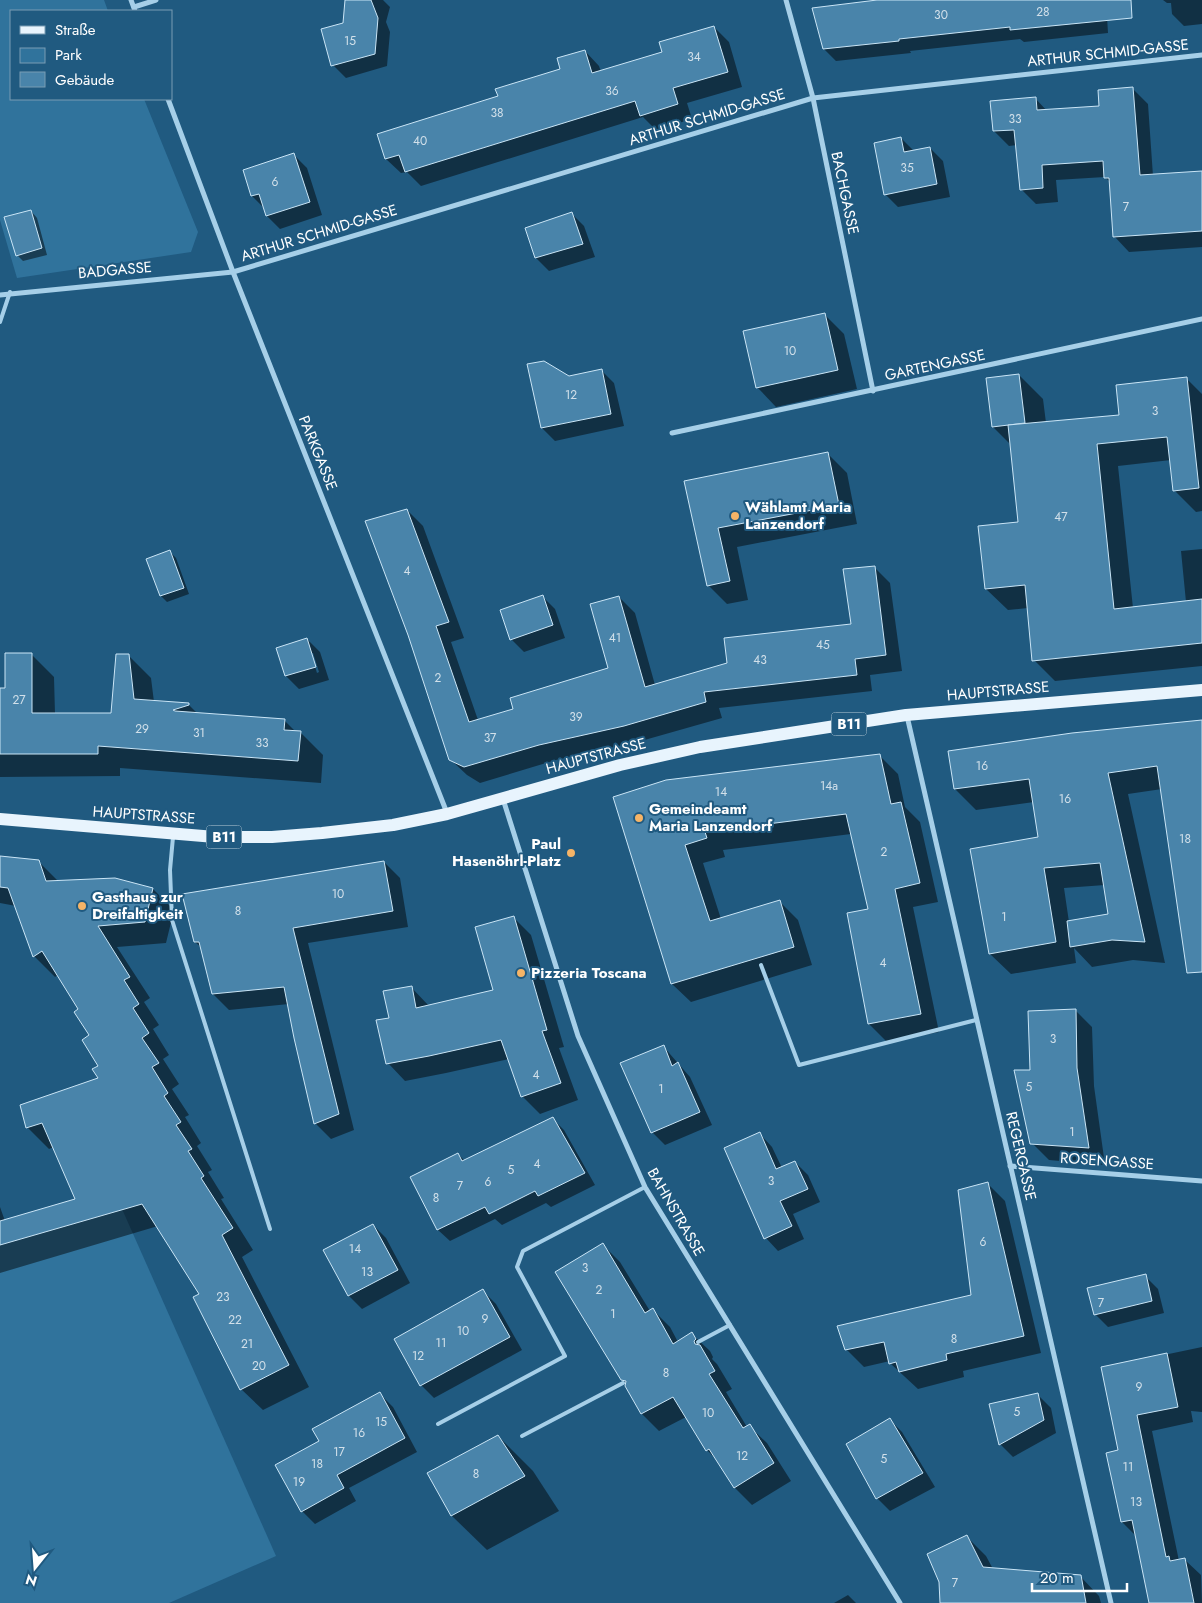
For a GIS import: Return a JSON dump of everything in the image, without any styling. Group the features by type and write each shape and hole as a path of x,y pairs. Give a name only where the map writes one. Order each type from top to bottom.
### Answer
{"main road":[{"name":"HAUPTSTRASSE","path":"0,820 215,837 272,837 393,825 503,800 620,765 700,747 906,715 1202,690"}],"street":[{"path":"131,0 134,9 156,0"},
{"name":"BACHGASSE","path":"786,0 812,98 873,392"},
{"name":"ARTHUR SCHMID-GASSE","path":"233,272 812,98 1202,55"},
{"name":"PARKGASSE","path":"168,100 233,272 447,814"},
{"name":"BADGASSE","path":"0,294 233,272"},
{"name":"GARTENGASSE","path":"672,433 873,392 1202,319"},
{"name":"REGERGASSE","path":"906,715 1110,1603"},
{"name":"BAHNSTRASSE","path":"503,800 514,840 578,1036 646,1188 900,1603"},
{"name":"ROSENGASSE","path":"1010,1166 1202,1181"}],"lane":[{"path":"0,322 10,292"},
{"path":"173,834 170,870 172,920 270,1229"},
{"path":"761,965 799,1065 976,1020"},
{"path":"438,1424 565,1356 517,1267 522,1252 646,1188"},
{"path":"698,1342 730,1325"},
{"path":"522,1436 623,1383"}],"green space":[{"path":"0,0 104,0 108,10 10,10 10,100 144,100 198,232 191,252 17,278 0,220"},
{"path":"122,1209 276,1556 169,1603 0,1603 0,1245"}],"building":[{"path":"345,0 371,0 378,18 375,54 331,66 321,29 343,23"},
{"path":"877,0 1131,0 1132,18 1010,30 1010,27 823,49 812,8"},
{"path":"714,26 728,72 673,88 678,104 640,116 635,101 405,172 399,155 385,159 377,134 498,96 495,89 560,69 557,58 585,50 592,73 662,52 659,42"},
{"path":"1133,87 1140,175 1202,171 1202,231 1113,237 1109,178 1104,178 1103,161 1042,165 1043,188 1020,190 1014,130 993,131 990,101 1036,97 1037,110 1099,106 1098,90"},
{"path":"901,137 904,152 930,147 937,184 884,195 874,143"},
{"path":"294,153 310,202 266,216 259,194 251,196 243,170"},
{"path":"31,210 42,248 16,256 4,217"},
{"path":"572,212 583,244 535,258 525,228"},
{"path":"825,313 838,370 756,388 743,331"},
{"path":"544,361 569,376 602,369 611,414 541,428 527,364"},
{"path":"1019,374 1025,423 992,427 986,378"},
{"path":"1187,377 1199,488 1173,491 1167,437 1097,444 1114,609 1202,599 1202,643 1032,661 1025,585 985,589 978,526 1018,522 1008,425 1119,415 1116,385"},
{"name":"Wählamt Maria Lanzendorf","path":"828,452 839,505 718,528 730,581 707,586 684,481"},
{"path":"407,509 449,622 436,626 469,722 513,709 510,698 608,668 590,604 619,596 645,687 727,663 724,638 851,624 843,569 875,566 886,655 855,659 857,675 704,692 706,702 624,726 539,745 464,767 449,760 408,635 365,521"},
{"path":"170,550 184,588 160,596 146,559"},
{"path":"543,595 553,625 510,640 500,610"},
{"path":"307,638 316,667 285,676 276,648"},
{"path":"5,653 32,653 32,713 111,713 116,654 129,654 134,699 189,703 189,705 173,710 175,711 285,719 284,730 301,731 298,761 98,746 98,754 0,754 0,688 5,688"},
{"path":"1202,720 1202,972 1187,973 1157,766 1108,773 1145,942 1112,940 1070,947 1067,921 1108,914 1100,863 1044,868 1056,942 989,954 970,849 1038,837 1029,779 954,789 948,751 1072,733"},
{"path":"880,754 891,804 901,802 920,883 895,889 921,1014 868,1024 847,913 868,909 846,814 705,832 707,838 685,845 710,921 780,900 794,947 671,984 613,797 666,780"},
{"path":"0,856 39,860 46,881 115,878 153,888 145,922 98,926 130,977 124,980 139,1004 133,1008 149,1033 142,1038 159,1063 152,1067 168,1093 164,1096 181,1122 176,1125 192,1149 188,1151 204,1176 201,1178 233,1228 222,1235 289,1365 240,1390 193,1297 199,1294 142,1204 0,1245 0,1221 75,1199 42,1123 26,1128 20,1105 98,1078 92,1069 98,1066 82,1040 89,1035 74,1012 78,1009 42,951 33,957 8,888 0,887"},
{"path":"384,861 393,911 293,928 339,1114 314,1124 284,987 212,994 199,942 194,942 182,894"},
{"path":"514,916 547,1030 542,1031 561,1083 521,1097 501,1040 386,1064 376,1020 389,1018 383,991 412,986 416,1008 493,990 475,927"},
{"path":"1076,1009 1077,1068 1089,1148 1030,1144 1014,1070 1030,1070 1028,1011"},
{"path":"664,1045 672,1066 678,1062 700,1112 651,1133 620,1063"},
{"path":"553,1117 585,1173 538,1196 535,1191 489,1214 485,1207 437,1230 410,1177 458,1153 462,1161"},
{"path":"760,1132 776,1169 795,1161 808,1189 780,1201 792,1226 764,1239 724,1148"},
{"path":"988,1182 1024,1336 946,1354 947,1360 899,1372 896,1362 889,1364 884,1342 845,1350 837,1326 971,1295 958,1190"},
{"path":"373,1224 398,1270 348,1296 323,1250"},
{"path":"603,1243 645,1313 653,1308 673,1344 692,1332 696,1339 694,1341 695,1344 700,1345 715,1371 709,1374 743,1428 750,1424 774,1463 734,1488 709,1449 706,1451 673,1397 641,1414 625,1386 626,1381 621,1380 555,1272"},
{"path":"1146,1274 1152,1301 1094,1315 1087,1288"},
{"path":"483,1289 510,1337 420,1386 394,1339"},
{"path":"1167,1353 1178,1407 1137,1415 1166,1557 1169,1556 1170,1561 1185,1558 1194,1603 1149,1603 1132,1520 1121,1522 1106,1453 1118,1450 1101,1367"},
{"path":"380,1392 405,1438 337,1475 344,1488 301,1512 275,1465 319,1441 312,1429"},
{"path":"1038,1393 1044,1420 999,1445 989,1404"},
{"path":"890,1418 923,1473 876,1499 846,1444"},
{"path":"498,1435 525,1476 451,1516 427,1473"},
{"path":"967,1535 983,1567 1081,1575 1086,1603 940,1603 939,1582 927,1554"}],"place":[{"name":"Wählamt Maria Lanzendorf","path":"735,516"},
{"name":"Gemeindeamt Maria Lanzendorf","path":"639,818"},
{"name":"Paul Hasenöhrl-Platz","path":"571,853"},
{"name":"Gasthaus zur Dreifaltigkeit","path":"82,906"},
{"name":"Pizzeria Toscana","path":"521,973"}]}
